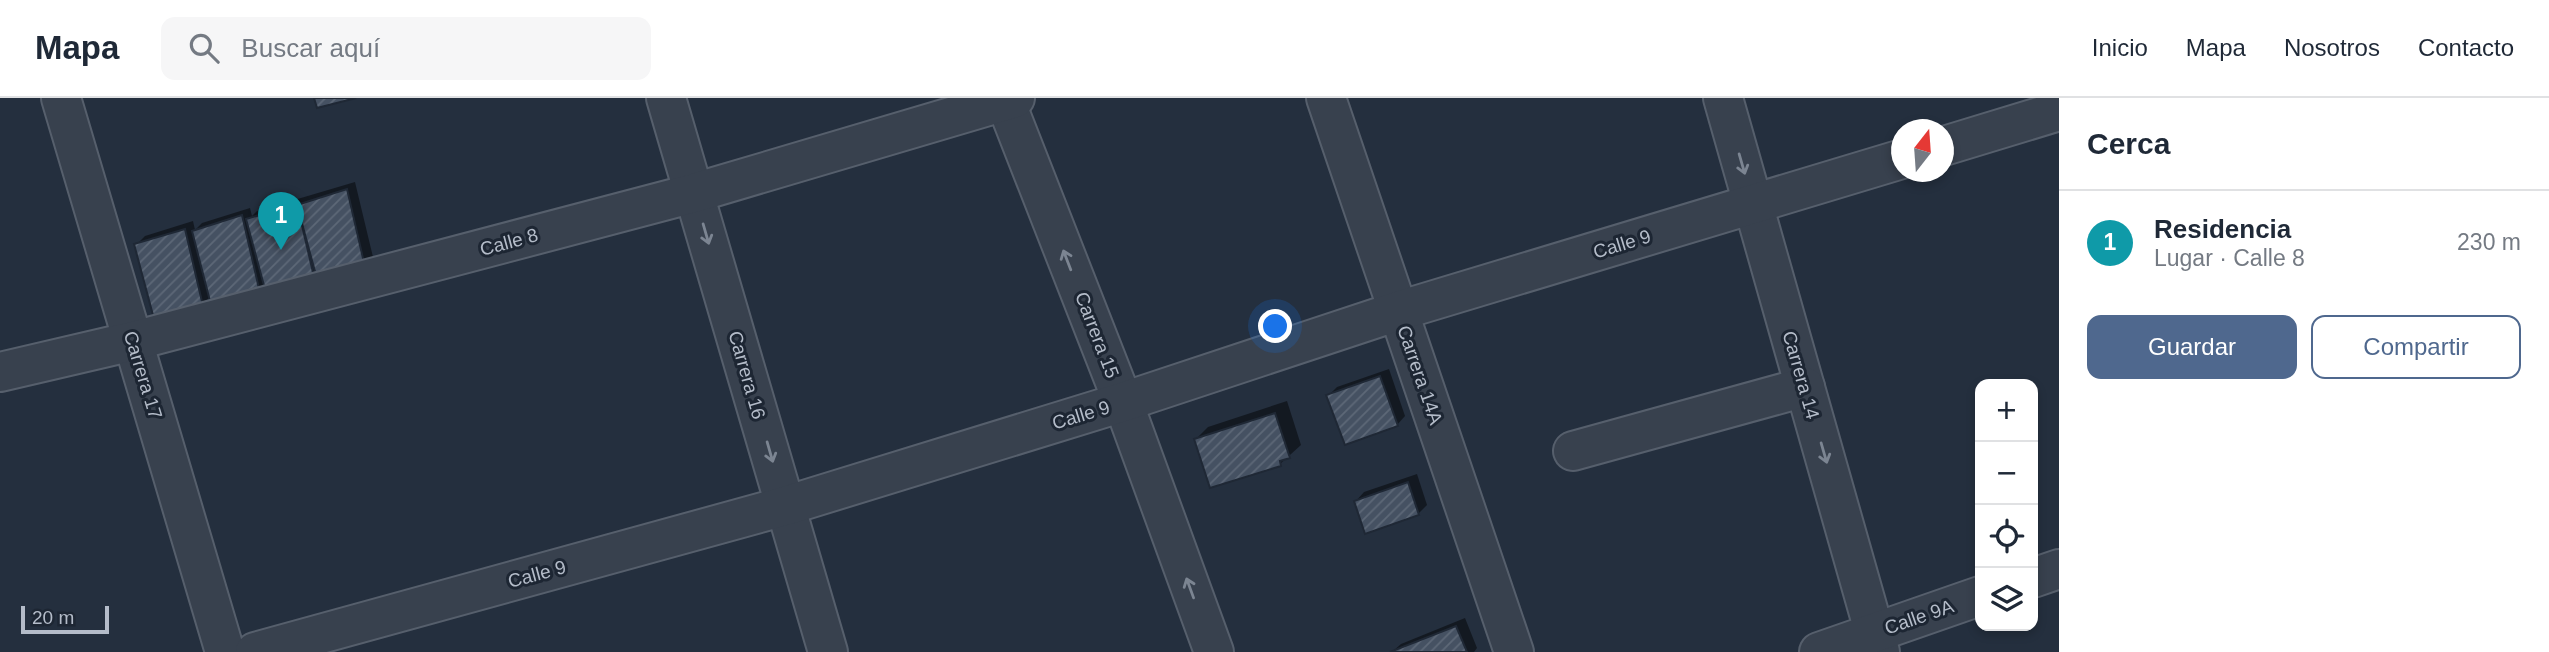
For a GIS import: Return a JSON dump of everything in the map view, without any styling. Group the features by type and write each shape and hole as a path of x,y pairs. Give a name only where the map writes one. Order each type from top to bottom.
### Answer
{"street":[{"name":"Carrera 17","path":"61,98 225,652"},
{"name":"Carrera 16","path":"666,98 828,652"},
{"name":"Carrera 14A","path":"1326,98 1514,652"},
{"name":"Carrera 14","path":"1723,98 1877,642"},
{"name":"Calle 8","path":"0,372 133,341 694,193 1008,99"},
{"name":"Carrera 15","path":"1008,99 1214,652"},
{"path":"1954,143 2059,111"},
{"name":"Calle 9","path":"255,652 785,506 1123,402 1398,312 1891,162"},
{"path":"1573,451 1805,387"},
{"path":"2038,576 2059,569"},
{"name":"Calle 9A","path":"1819,652 1877,642 1975,598"}],"building":[{"path":"314,98 356,98 317,108"},
{"path":"347,189 365,267 317,279 297,205"},
{"path":"297,204 315,281 266,293 246,219"},
{"path":"242,215 260,293 211,305 192,231"},
{"path":"185,229 203,306 154,319 134,244"},
{"path":"1380,376 1398,426 1345,445 1326,395"},
{"path":"1275,413 1290,458 1280,461 1281,466 1210,488 1194,439"},
{"path":"1408,482 1419,515 1365,534 1354,501"},
{"path":"1456,626 1467,652 1390,652"}],"place":[{"name":"Residencia","path":"281,250"}]}
